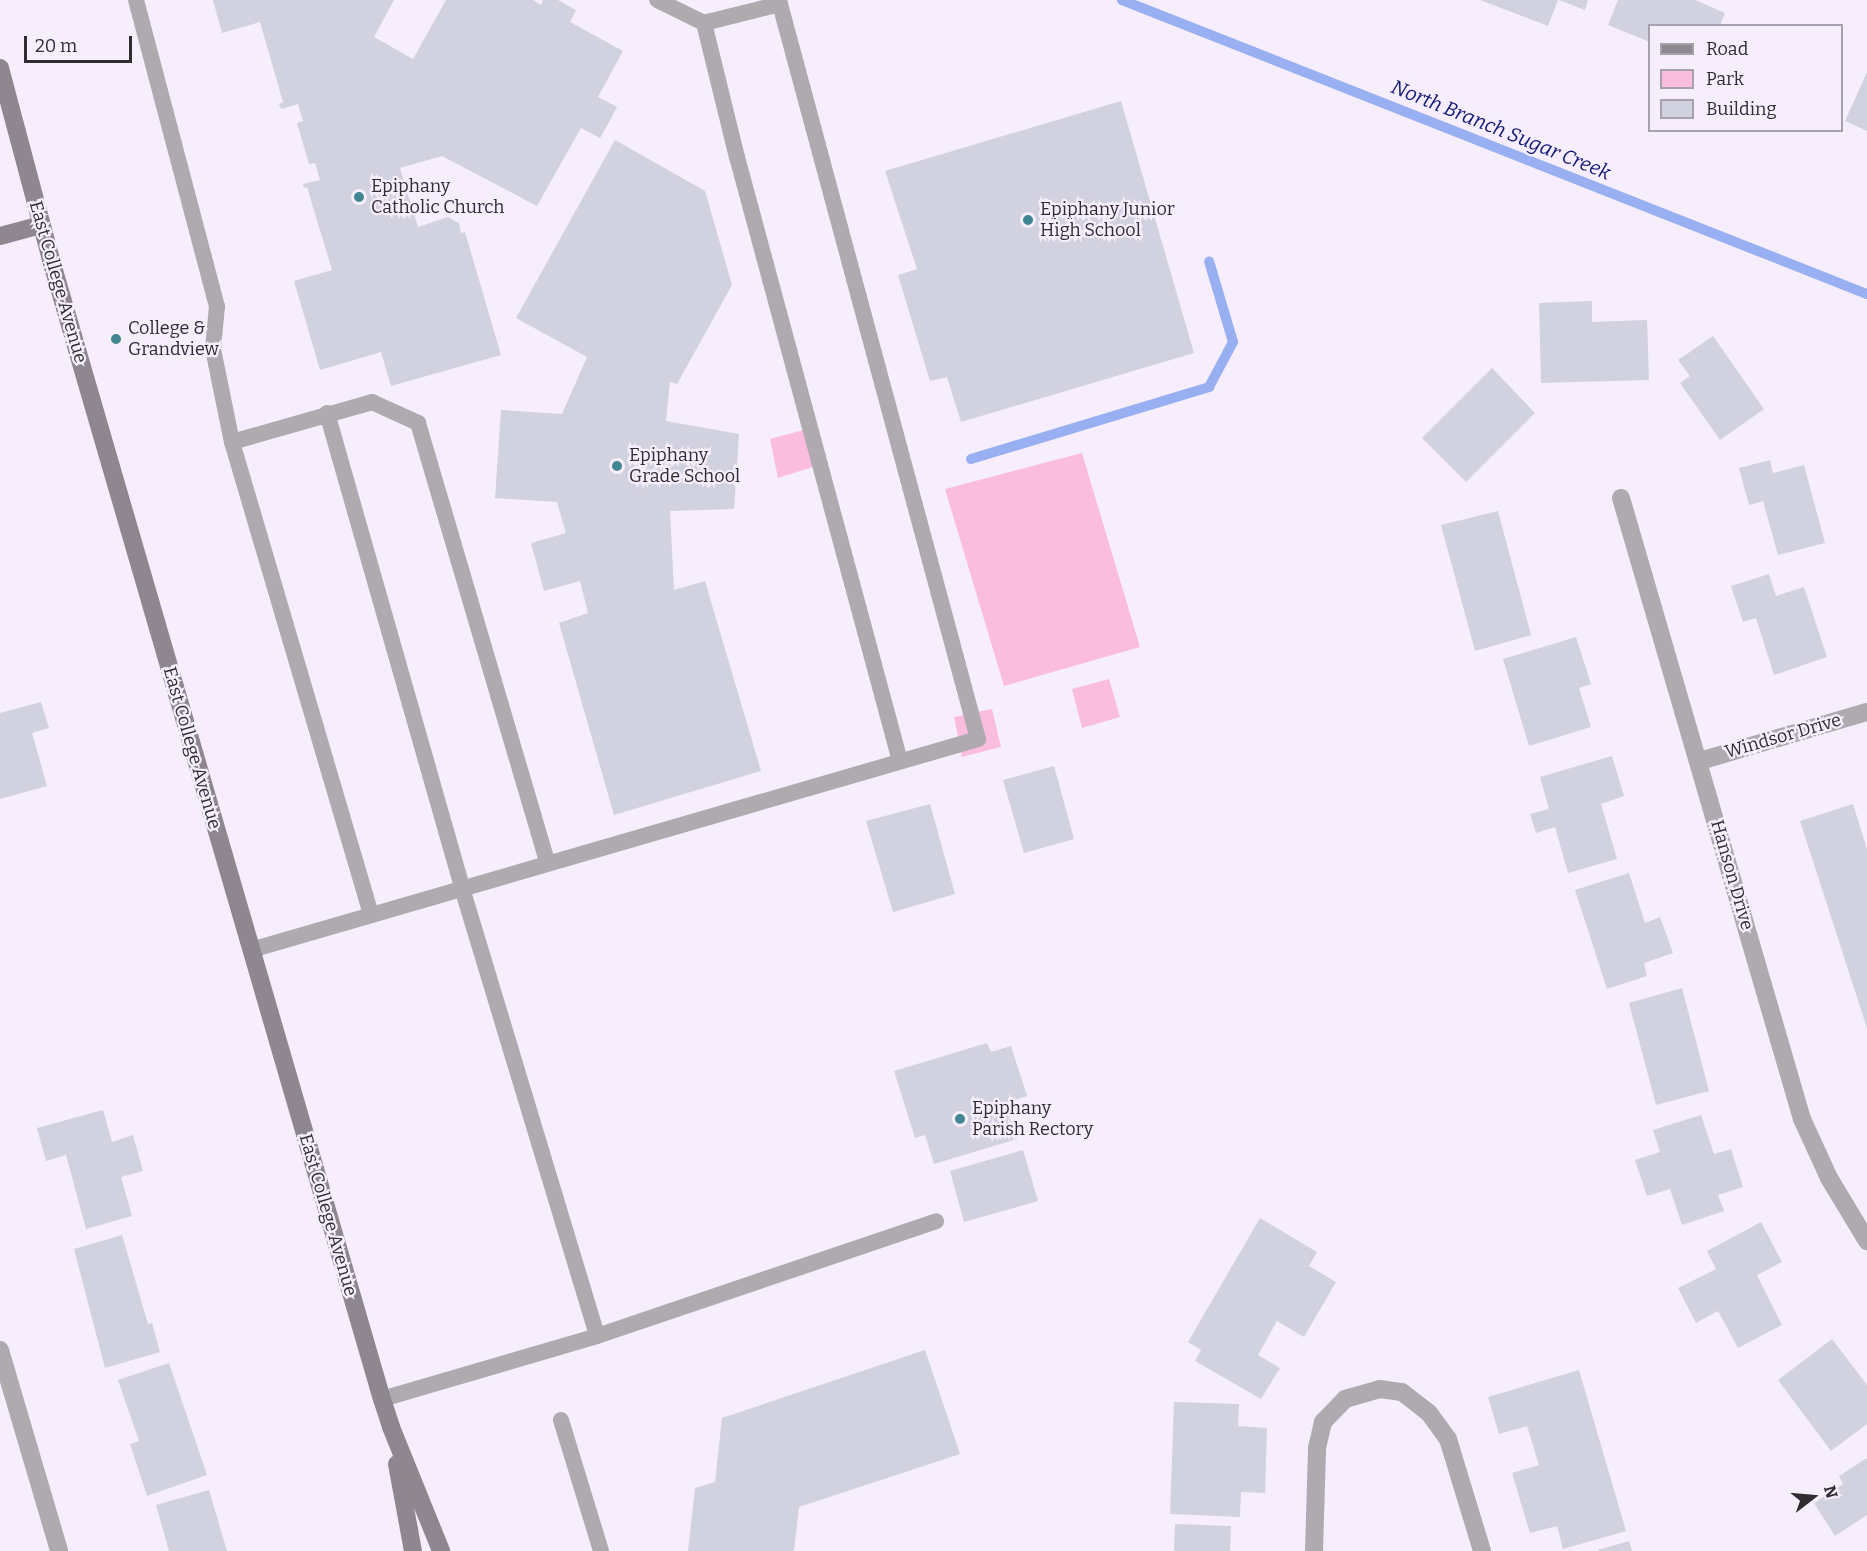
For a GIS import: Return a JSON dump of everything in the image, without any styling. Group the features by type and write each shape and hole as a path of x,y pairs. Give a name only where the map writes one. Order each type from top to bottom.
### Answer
{"main road":[{"name":"East College Avenue","path":"0,68 41,225 382,1399 441,1551"},
{"path":"0,236 41,225"},
{"name":"East College Avenue","path":"391,1427 413,1551"}],"street":[{"name":"Hanson Drive","path":"1621,498 1700,761 1802,1119 1829,1178 1867,1240"},
{"name":"Windsor Drive","path":"1700,761 1867,712"},
{"path":"0,1350 59,1551"},
{"path":"1314,1551 1317,1448 1323,1422 1345,1399 1380,1389 1402,1392 1429,1413 1448,1439 1482,1551"}],"lane":[{"path":"136,0 217,306 213,349 232,442 371,915"},
{"path":"250,950 547,862 978,739 780,4 704,22 657,0"},
{"path":"704,22 736,157 900,761"},
{"path":"232,442 372,402 418,423 547,862"},
{"path":"320,415 597,1336"},
{"path":"382,1399 597,1336 936,1221"},
{"path":"561,1420 601,1551"}],"green space":[{"path":"807,429 816,466 778,478 770,439"},
{"path":"1082,453 1140,647 1004,686 945,489"},
{"path":"1109,679 1120,717 1082,728 1072,689"},
{"path":"992,709 1001,747 962,757 954,717"}],"building":[{"name":"Epiphany Catholic Church","path":"213,0 394,0 374,37 413,59 446,0 533,0 541,5 543,0 558,0 576,10 570,22 623,51 598,97 617,107 608,124 600,138 581,128 537,206 442,156 400,168 418,227 448,217 459,223 461,233 465,232 501,355 391,386 381,352 320,370 294,281 332,270 307,187 304,188 303,184 320,180 315,163 309,164 297,123 303,121 298,104 281,109 279,104 283,102 260,22 222,33"},
{"path":"1480,0 1558,0 1548,26"},
{"path":"1559,0 1588,0 1585,10"},
{"path":"1618,0 1695,0 1725,13 1721,24 1648,24 1648,41 1608,25"},
{"path":"1867,72 1867,131 1845,121"},
{"name":"Epiphany Junior High School","path":"1121,101 1194,353 961,422 947,377 930,381 898,275 917,269 885,171"},
{"name":"Epiphany Grade School","path":"615,140 705,191 732,285 677,384 670,382 666,421 739,434 734,509 670,511 674,590 705,581 761,771 614,815 559,623 588,613 580,581 544,591 531,543 566,533 557,502 495,498 501,410 562,414 587,357 516,318"},
{"path":"1592,301 1592,322 1647,320 1649,380 1541,383 1539,303"},
{"path":"1713,336 1764,409 1720,440 1680,383 1690,376 1678,360"},
{"path":"1492,368 1535,413 1466,482 1422,438"},
{"path":"1770,460 1773,473 1804,465 1825,543 1778,555 1763,501 1749,505 1739,468"},
{"path":"1498,511 1531,635 1475,651 1441,525"},
{"path":"1769,574 1776,596 1804,587 1827,657 1774,675 1756,618 1743,622 1731,586"},
{"path":"1576,637 1591,684 1579,688 1591,727 1529,746 1503,659"},
{"path":"41,702 49,728 32,733 47,786 0,799 0,713"},
{"path":"1612,756 1624,796 1601,804 1617,859 1568,873 1555,827 1536,833 1530,814 1549,809 1540,777"},
{"path":"1054,766 1074,839 1024,853 1003,780"},
{"path":"930,804 955,894 893,912 866,821"},
{"path":"1853,804 1867,849 1867,1028 1800,821"},
{"path":"1629,873 1645,923 1660,917 1673,953 1644,963 1647,976 1607,989 1575,890"},
{"path":"1682,988 1709,1091 1656,1105 1629,1003"},
{"name":"Epiphany Parish Rectory","path":"987,1043 991,1052 1011,1046 1027,1096 1006,1103 1017,1139 934,1164 925,1135 915,1138 894,1071"},
{"path":"103,1110 112,1142 133,1135 143,1171 121,1177 132,1216 86,1229 66,1155 46,1161 37,1128"},
{"path":"1701,1115 1714,1154 1731,1149 1743,1187 1718,1195 1724,1211 1682,1225 1670,1189 1647,1196 1635,1160 1660,1152 1653,1130"},
{"path":"1023,1150 1038,1201 964,1222 950,1171"},
{"path":"1260,1218 1317,1252 1309,1266 1336,1282 1304,1337 1277,1321 1258,1355 1280,1368 1261,1399 1195,1361 1201,1350 1188,1342"},
{"path":"1761,1222 1782,1262 1757,1275 1782,1325 1738,1348 1718,1311 1696,1323 1678,1288 1716,1269 1707,1251"},
{"path":"122,1235 148,1324 152,1323 160,1352 105,1368 74,1249"},
{"path":"1832,1339 1867,1385 1867,1424 1831,1451 1778,1380"},
{"path":"925,1350 960,1454 799,1507 794,1551 688,1551 695,1488 715,1482 722,1418"},
{"path":"169,1363 207,1475 147,1496 130,1444 139,1441 118,1380"},
{"path":"1579,1370 1626,1531 1563,1549 1557,1526 1530,1533 1512,1473 1539,1465 1527,1426 1499,1434 1488,1397"},
{"path":"1174,1402 1239,1404 1238,1426 1267,1428 1265,1493 1241,1492 1240,1517 1170,1514"},
{"path":"1867,1458 1867,1515 1835,1536 1814,1503 1843,1484 1839,1476"},
{"path":"209,1490 227,1551 169,1551 156,1505"},
{"path":"1175,1524 1231,1526 1230,1551 1174,1551"},
{"path":"1629,1541 1632,1551 1598,1551 1598,1550"}],"waterway":[{"name":"North Branch Sugar Creek","path":"1122,0 1867,294"},
{"path":"971,459 1209,387 1233,342 1209,261"}],"place":[{"name":"Epiphany Catholic Church","path":"359,197"},
{"name":"Epiphany Junior High School","path":"1028,220"},
{"name":"College & Grandview","path":"116,339"},
{"name":"Epiphany Grade School","path":"617,466"},
{"name":"Epiphany Parish Rectory","path":"960,1119"}]}
